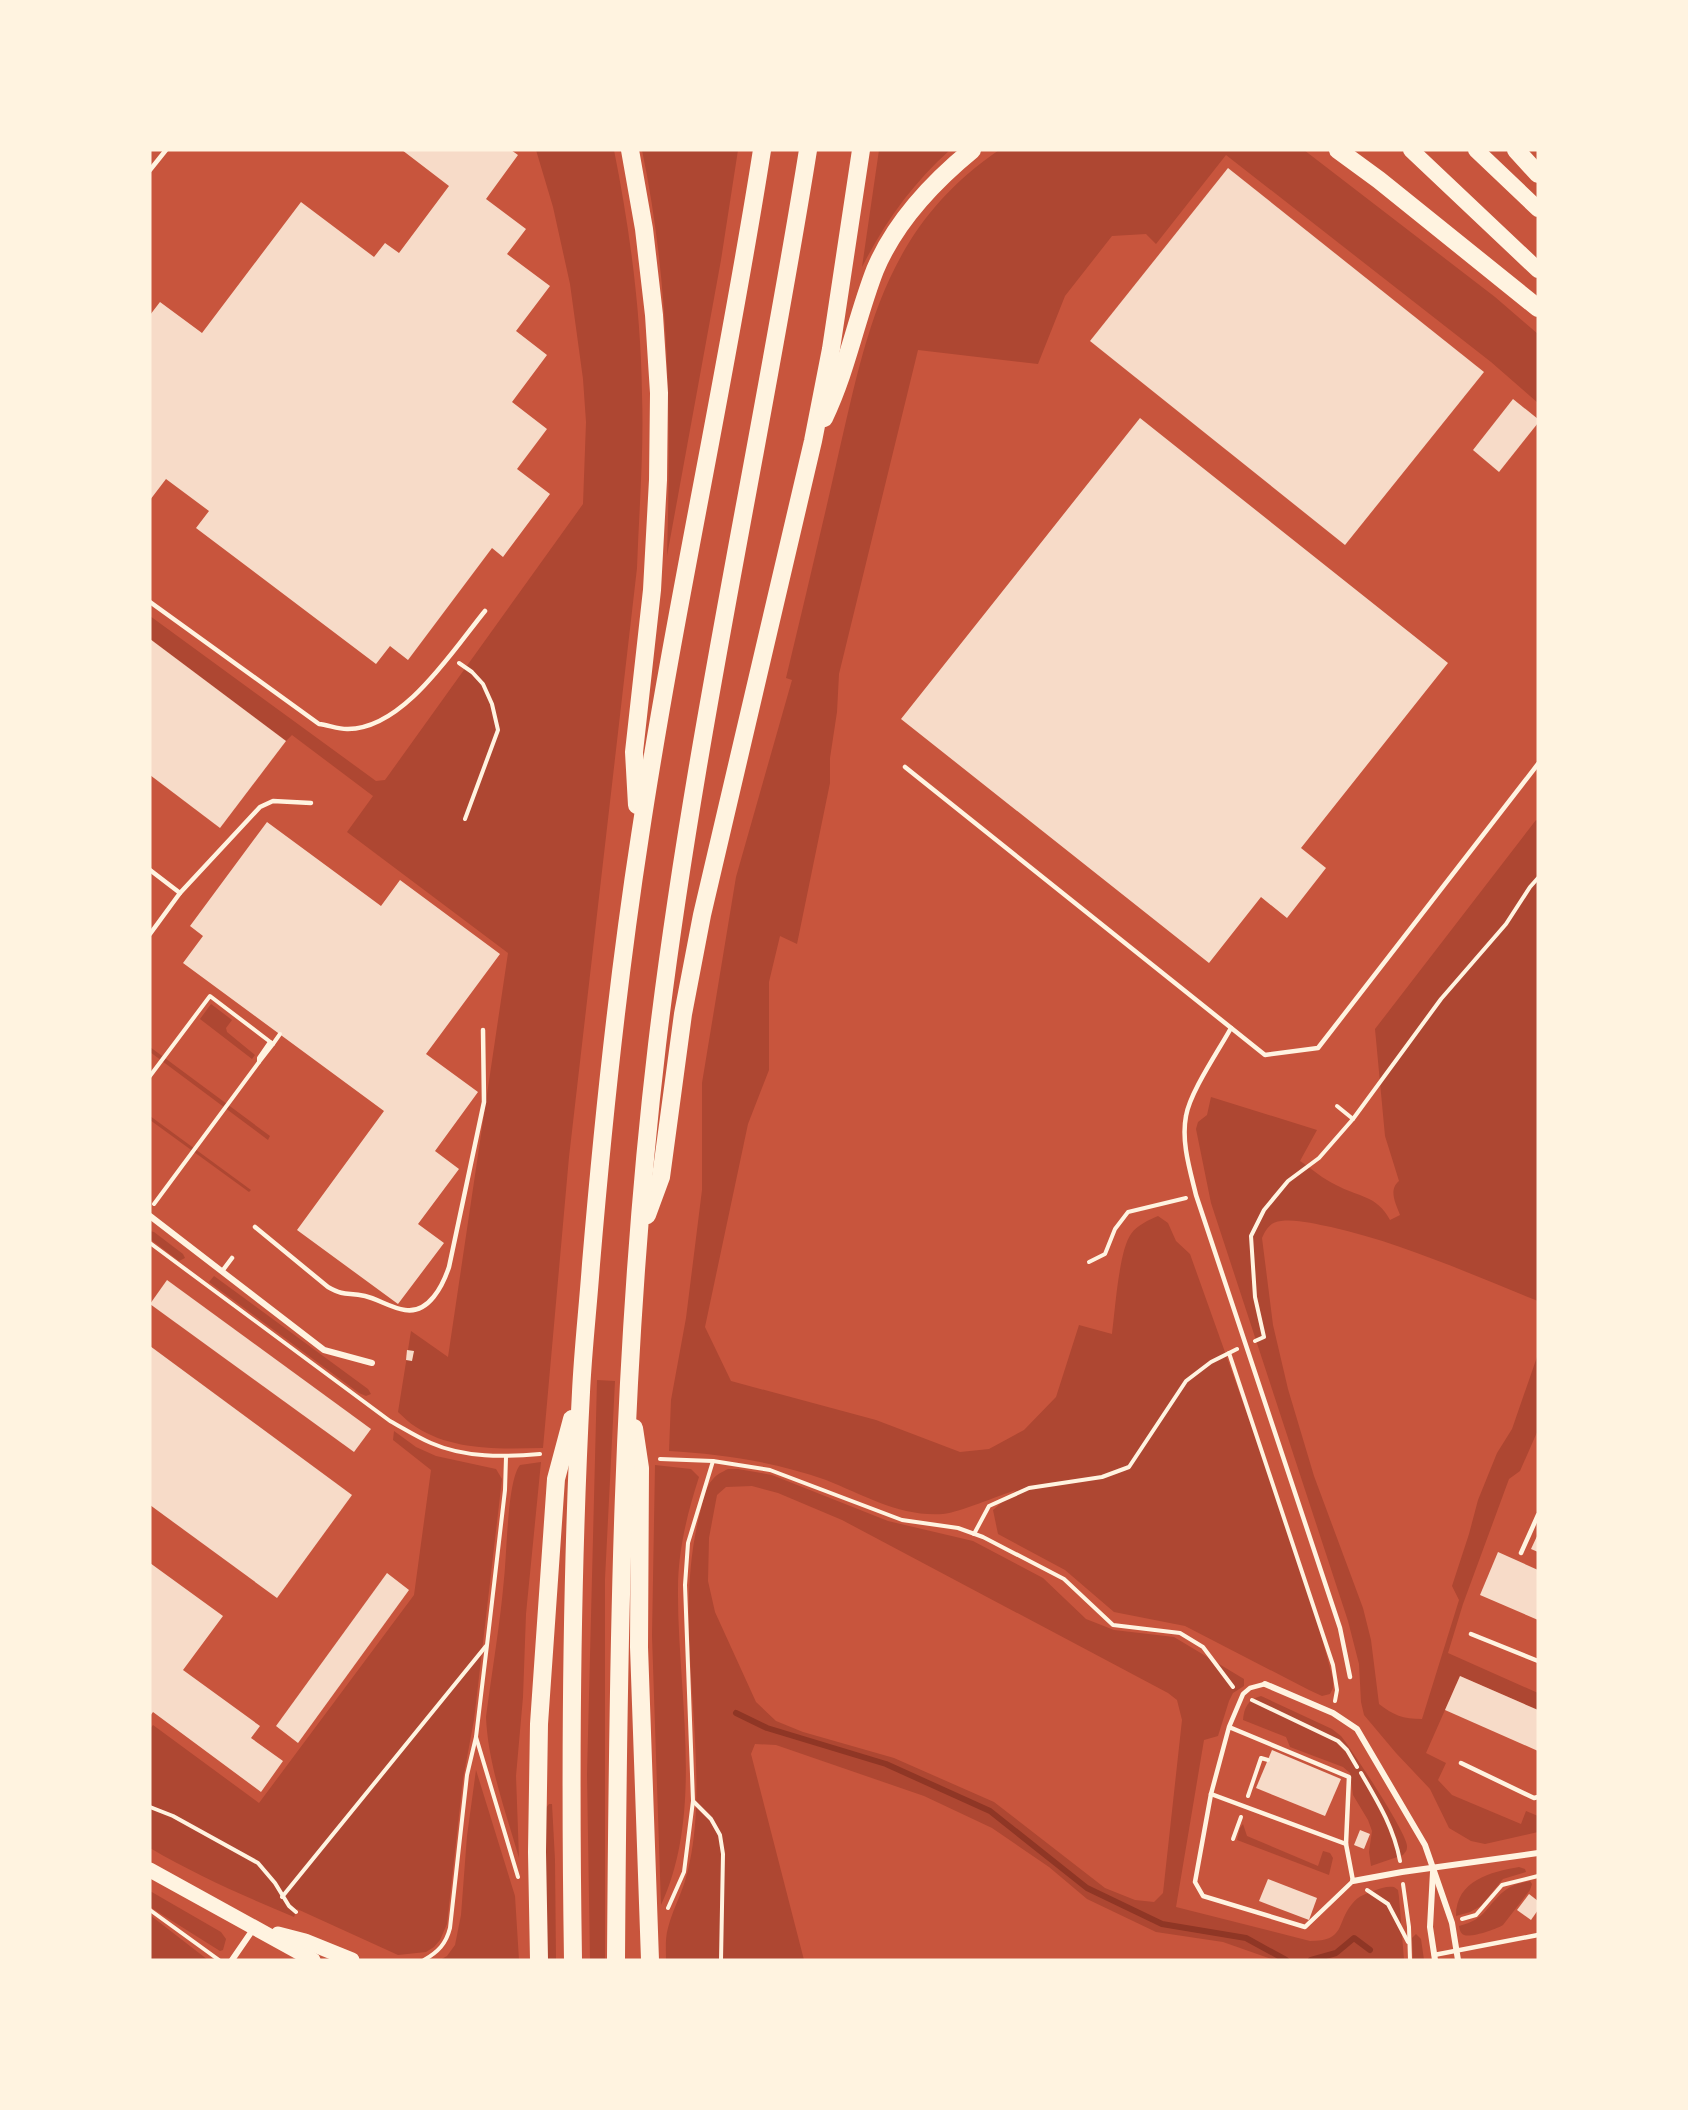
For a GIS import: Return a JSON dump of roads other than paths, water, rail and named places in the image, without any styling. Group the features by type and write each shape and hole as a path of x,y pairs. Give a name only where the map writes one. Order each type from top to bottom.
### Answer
{"highway":[{"path":"630,150 645,229 659,393 658,480 652,590 634,752 639,838"},
{"path":"573,1960 571,1844 573,1624 582,1386 602,1138 639,838 659,717 741,281 762,150"},
{"path":"616,1960 619,1631 628,1385 638,1236 657,1047 674,914 717,650 784,296 808,150"},
{"path":"638,1236 661,1177 683,1014 702,915 813,441 831,349 861,150"},
{"path":"813,441 839,387 862,307 882,258 909,214 928,189 972,150"},
{"path":"1338,150 1380,180 1538,308"},
{"path":"1411,150 1538,270"},
{"path":"1476,150 1538,209"},
{"path":"1516,150 1538,174"},
{"path":"628,1385 640,1468 639,1647 650,1960"},
{"path":"539,1960 537,1852 539,1724 556,1479 582,1386"}],"main road":[{"path":"150,1870 313,1960"},
{"path":"255,1927 305,1941 352,1960"}],"street":[{"path":"150,1216 324,1350 372,1363"},
{"path":"1264,1684 1333,1713 1357,1729 1425,1845 1452,1923 1458,1960"},
{"path":"1353,1881 1538,1853"},
{"path":"1433,1868 1430,1927 1434,1957"},
{"path":"232,1960 255,1927"}],"lane":[{"path":"150,170 165,150"},
{"path":"150,602 319,724 347,729 375,724 400,709 423,687 486,610"},
{"path":"905,767 1265,1055 1318,1048 1538,764"},
{"path":"150,934 180,893 260,807 273,801 310,803"},
{"path":"150,870 180,893"},
{"path":"1231,1028 1192,1098 1186,1116 1186,1150 1196,1195 1340,1628 1350,1677"},
{"path":"255,1227 328,1287 340,1294 363,1296 406,1311 422,1306 435,1298 450,1267 484,1102 483,1030"},
{"path":"223,1270 232,1258"},
{"path":"1521,1554 1538,1515"},
{"path":"1471,1634 1538,1661"},
{"path":"1229,1727 1349,1777 1346,1844 1353,1881 1305,1927 1203,1896 1195,1882 1211,1794 1229,1727 1243,1694 1250,1688 1264,1684"},
{"path":"1461,1763 1534,1798 1538,1797"},
{"path":"1211,1794 1346,1844"},
{"path":"1434,1957 1538,1935"}],"waterway":[{"path":"736,1713 767,1728 886,1764 990,1811 1087,1888 1162,1924 1246,1938 1286,1960"},
{"path":"1311,1960 1336,1953 1354,1938 1370,1950"}]}
